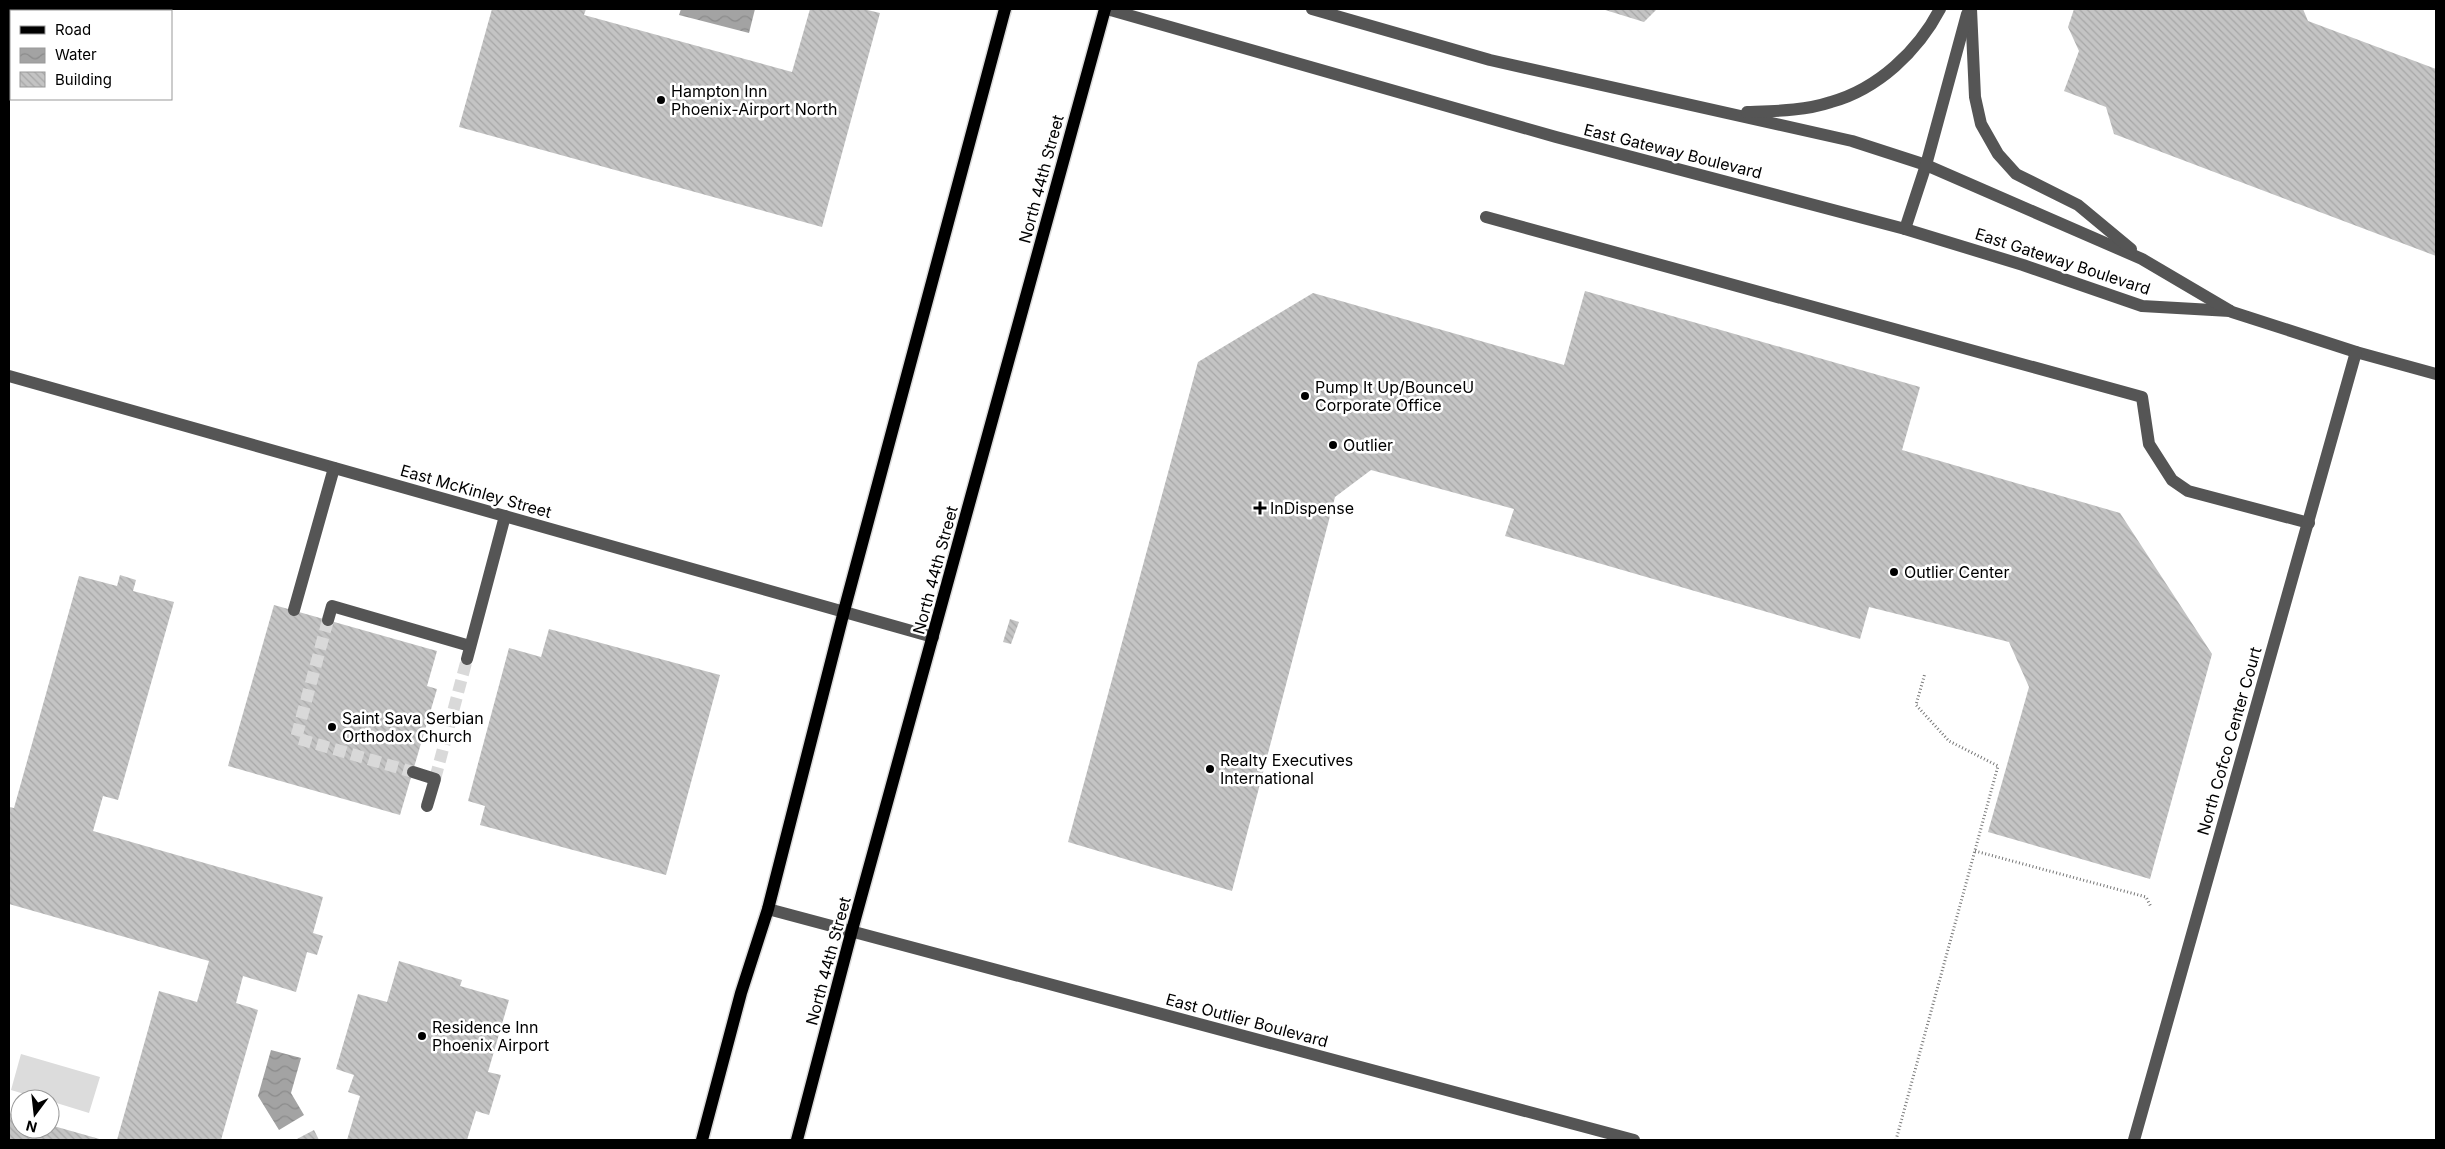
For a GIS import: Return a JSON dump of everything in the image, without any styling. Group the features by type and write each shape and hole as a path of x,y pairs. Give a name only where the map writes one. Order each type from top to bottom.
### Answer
{"main road":[{"path":"702,1140 741,993 768,909 844,611 1006,9"},
{"name":"North 44th Street","path":"797,1140 852,930 1106,9"}],"street":[{"name":"East Gateway Boulevard","path":"1106,9 1556,137 1905,229 2023,265 2142,306 2232,312"},
{"name":"East Gateway Boulevard","path":"1312,9 1490,60 1852,141 1926,165 2142,259 2232,312 2356,352 2436,374"},
{"path":"1729,113 1792,110 1832,102 1859,90 1884,76 1903,61 1940,9"},
{"name":"East Gateway Boulevard","path":"1970,9 1975,97 1981,124 1998,154 2016,174 2078,205 2142,259"},
{"path":"1905,229 1926,165 1970,9"},
{"path":"1486,217 2142,396 2149,444 2172,480 2188,491 2309,523"},
{"name":"North Cofco Center Court","path":"2134,1140 2356,352"},
{"name":"East McKinley Street","path":"9,376 933,637"},
{"path":"294,610 334,468"},
{"path":"467,659 505,516"},
{"path":"328,620 332,606 470,646"},
{"path":"412,772 435,779 427,806"},
{"path":"768,909 852,930"},
{"name":"East Outlier Boulevard","path":"852,930 1634,1140"}],"path":[{"path":"1896,1140 1998,766 1949,741 1916,705 1925,673"},
{"path":"1975,851 2146,898 2151,907"}],"shaded area":[{"path":"21,1054 100,1077 89,1113 60,1104 60,1089 11,1089"}],"water":[{"path":"681,9 755,9 749,33 679,15"},
{"path":"271,1050 301,1058 291,1093 304,1115 279,1130 258,1096"}],"building":[{"name":"Hampton Inn Phoenix-Airport North","path":"492,9 586,9 584,15 792,72 810,9 863,9 880,13 822,227 459,127"},
{"path":"1602,9 1657,9 1644,22"},
{"path":"2074,9 2303,9 2308,21 2436,69 2436,256 2114,134 2106,107 2064,91 2079,51 2068,27"},
{"name":"Outlier Center","path":"1585,291 1920,387 1902,450 2120,513 2212,654 2150,879 1988,832 2029,687 2009,642 1869,607 1860,639 1505,536 1514,509 1371,470 1335,497 1232,891 1068,842 1198,362 1313,293 1564,365"},
{"path":"120,575 136,580 133,591 174,602 118,800 103,796 93,831 323,897 313,933 323,936 317,955 307,952 296,992 243,976 236,1003 258,1010 221,1140 117,1140 159,991 197,1002 209,961 9,904 9,807 14,808 79,576 117,586"},
{"name":"Saint Sava Serbian Orthodox Church","path":"274,605 437,651 427,686 437,689 400,815 228,766"},
{"path":"1010,619 1019,622 1011,644 1003,642"},
{"path":"549,629 720,675 666,875 480,825 485,806 468,801 509,648 541,657"},
{"name":"Residence Inn Phoenix Airport","path":"399,961 462,980 460,986 509,1000 488,1072 501,1075 489,1115 476,1111 467,1140 347,1140 360,1096 348,1092 354,1075 336,1069 358,994 387,1002"},
{"path":"9,1113 10,1139 60,1139 60,1128 103,1140 9,1140"},
{"path":"314,1130 319,1140 295,1140"}],"tunnel":[{"path":"328,620 296,738 413,772"},
{"path":"435,779 467,659"}],"place":[{"name":"Hampton Inn Phoenix-Airport North","path":"661,100"},
{"name":"Pump It Up/BounceU Corporate Office","path":"1305,396"},
{"name":"Outlier","path":"1333,445"},
{"name":"InDispense","path":"1260,508"},
{"name":"Outlier Center","path":"1894,572"},
{"name":"Saint Sava Serbian Orthodox Church","path":"332,727"},
{"name":"Realty Executives International","path":"1210,769"},
{"name":"Residence Inn Phoenix Airport","path":"422,1036"}]}
